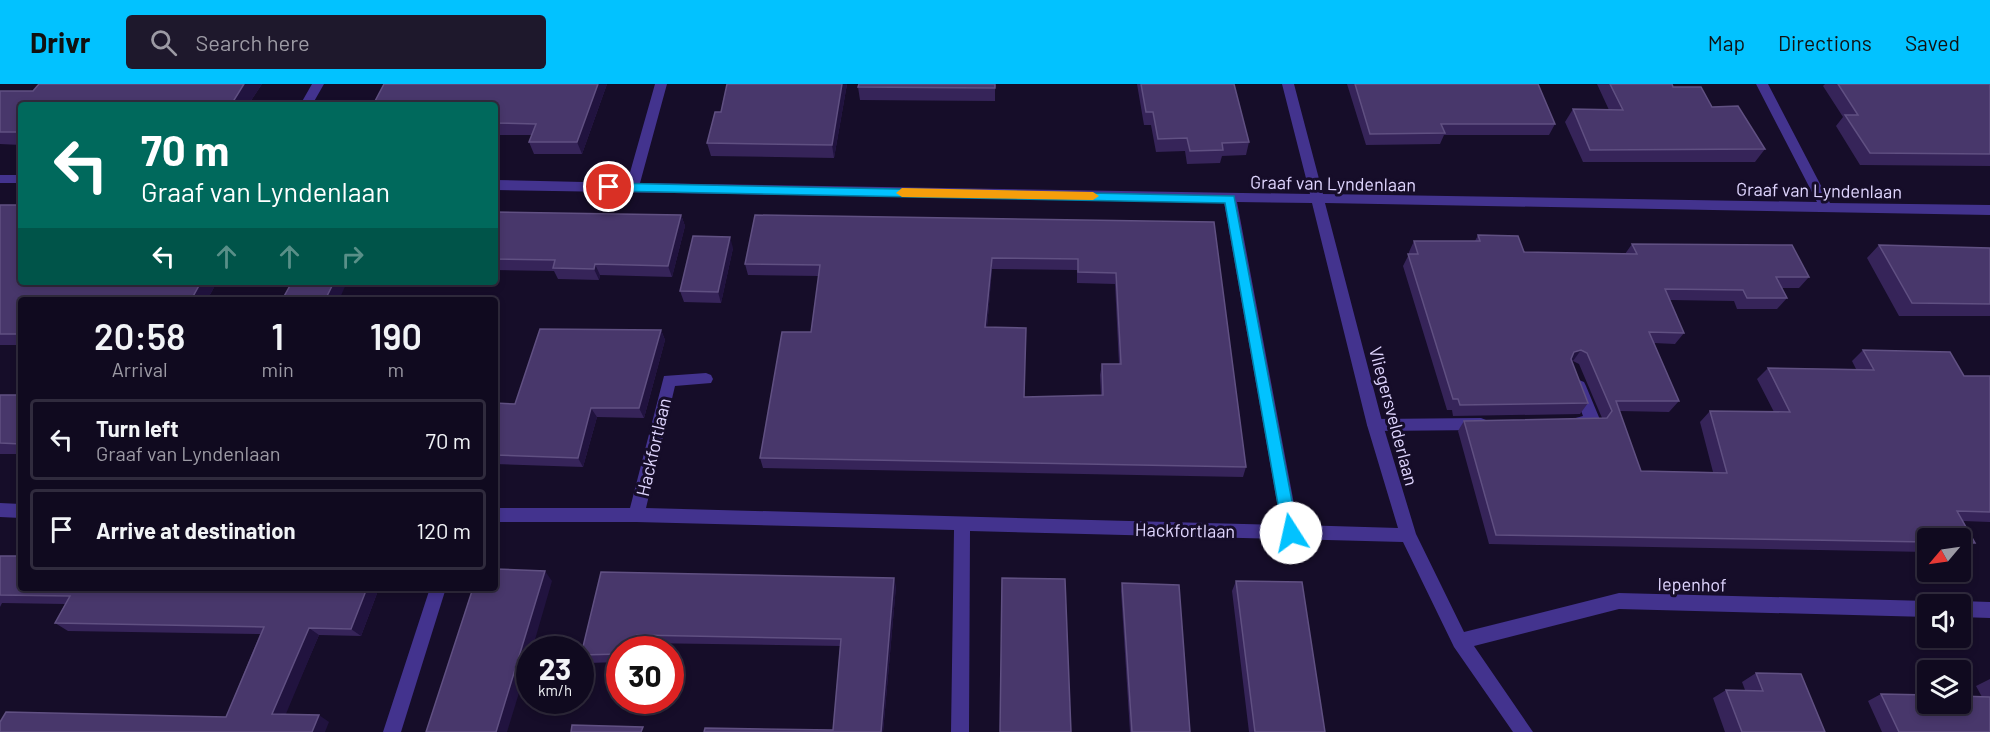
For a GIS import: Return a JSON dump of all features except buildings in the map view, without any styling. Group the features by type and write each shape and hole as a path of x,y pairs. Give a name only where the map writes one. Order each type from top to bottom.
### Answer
{"street":[{"path":"308,102 318,84"},
{"path":"632,187 661,84"},
{"name":"Vliegersvelderlaan","path":"1288,84 1375,425 1408,535 1461,641 1524,732"},
{"path":"1762,84 1826,208"},
{"path":"0,179 18,179"},
{"name":"Graaf van Lyndenlaan","path":"498,185 1317,201 1990,210"},
{"path":"1230,199 1291,533"},
{"path":"1558,423 1593,422 1572,369"},
{"name":"Hackfortlaan","path":"636,515 669,380 706,379"},
{"path":"1375,425 1501,424"},
{"path":"0,510 18,511"},
{"name":"Hackfortlaan","path":"498,515 636,515 1408,535"},
{"path":"960,732 962,525"},
{"path":"392,732 437,591"},
{"name":"Iepenhof","path":"1461,641 1619,601 1917,609"},
{"path":"1971,609 1990,610"}],"slow traffic":[{"path":"902,193 1093,196"}],"route":[{"path":"609,187 1230,199 1291,533"}]}
